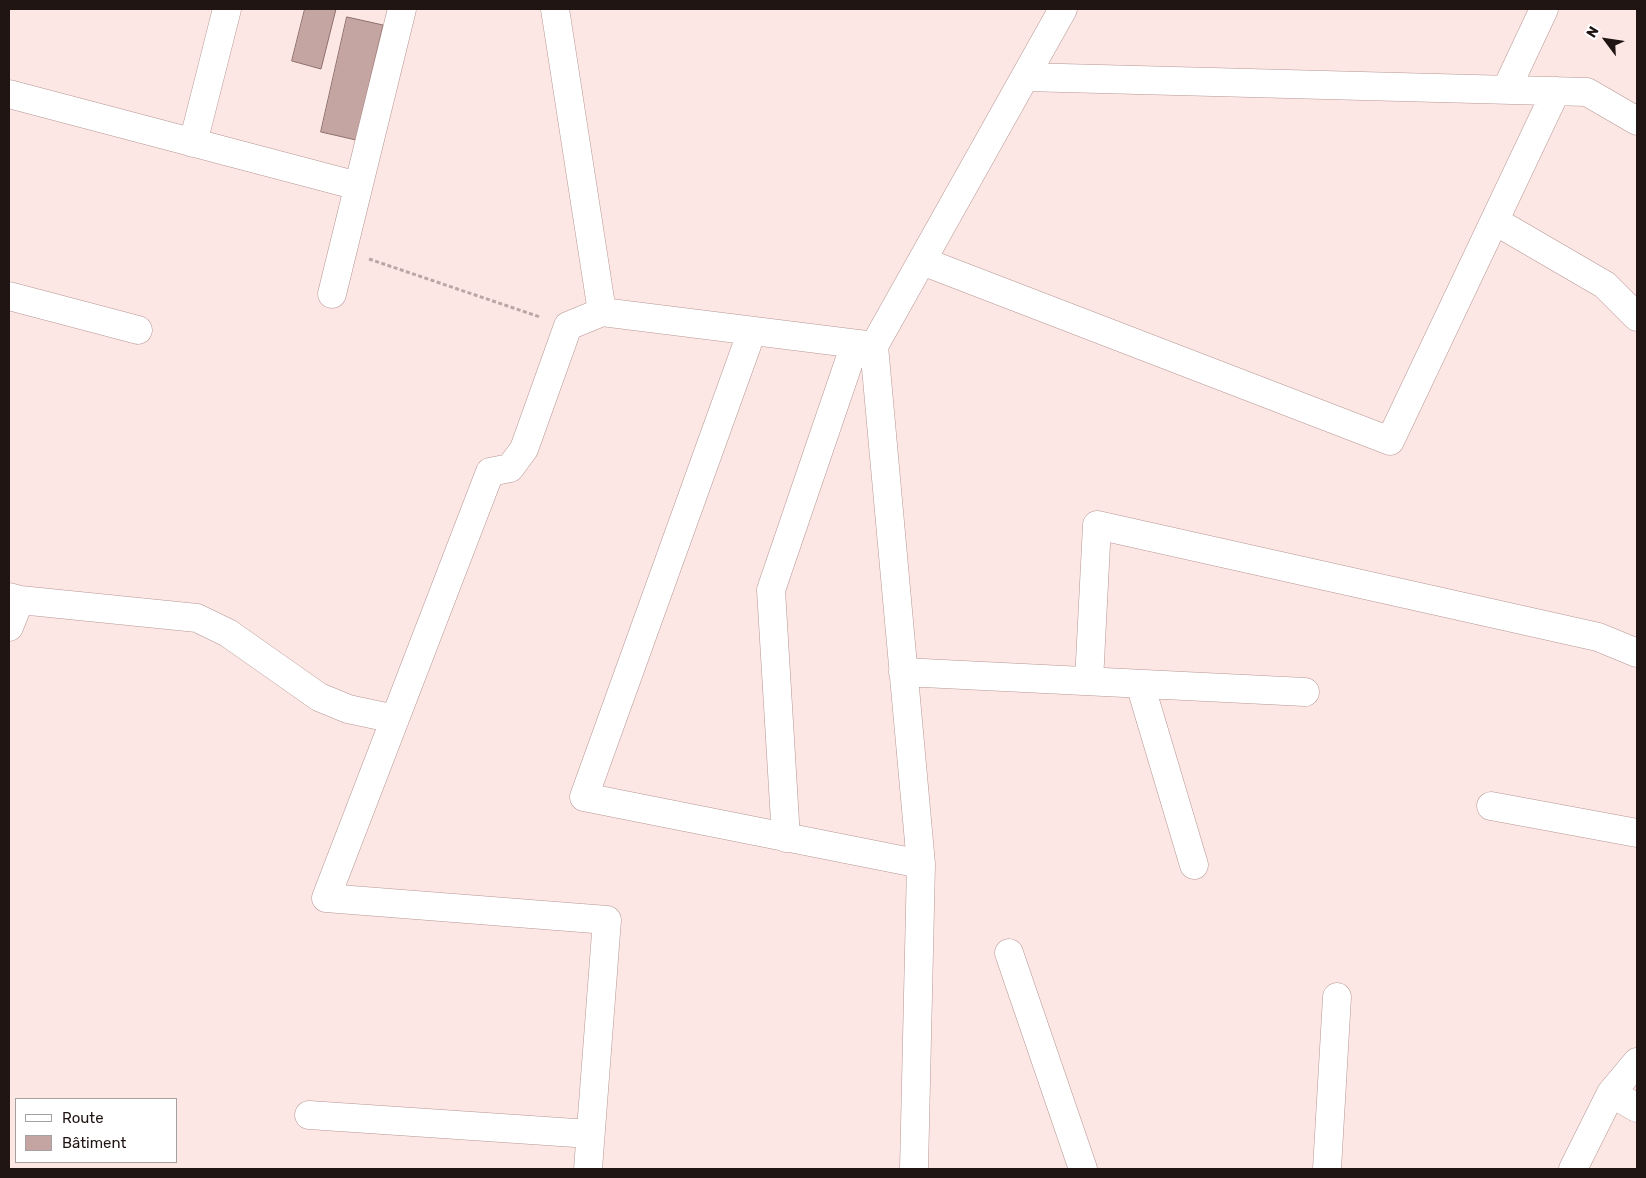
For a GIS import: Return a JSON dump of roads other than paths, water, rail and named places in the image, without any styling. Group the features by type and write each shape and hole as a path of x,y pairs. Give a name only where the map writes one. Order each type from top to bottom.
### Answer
{"street":[{"path":"193,143 227,9"},
{"path":"332,294 402,9"},
{"path":"555,9 602,312"},
{"path":"786,838 771,590 864,345 922,261 1063,9"},
{"path":"1506,90 1544,9"},
{"path":"1025,77 1587,92 1637,121"},
{"path":"922,261 1390,441 1556,91"},
{"path":"9,94 358,186"},
{"path":"1495,221 1605,285 1637,317"},
{"path":"9,296 138,330"},
{"path":"588,1169 607,920 326,898 490,472 510,468 524,449 568,326 602,312 864,345"},
{"path":"752,331 584,797 921,864"},
{"path":"864,345 903,672 921,864 914,1169"},
{"path":"1089,681 1097,525 1598,637 1637,653"},
{"path":"9,627 14,598 197,618 228,633 319,697 348,709 395,719"},
{"path":"903,672 1305,692"},
{"path":"1140,684 1194,865"},
{"path":"1491,806 1637,833"},
{"path":"1010,953 1083,1169"},
{"path":"1327,1169 1337,997"},
{"path":"1573,1169 1611,1094 1637,1062"},
{"path":"1611,1094 1637,1108"},
{"path":"309,1114 590,1134"}]}
